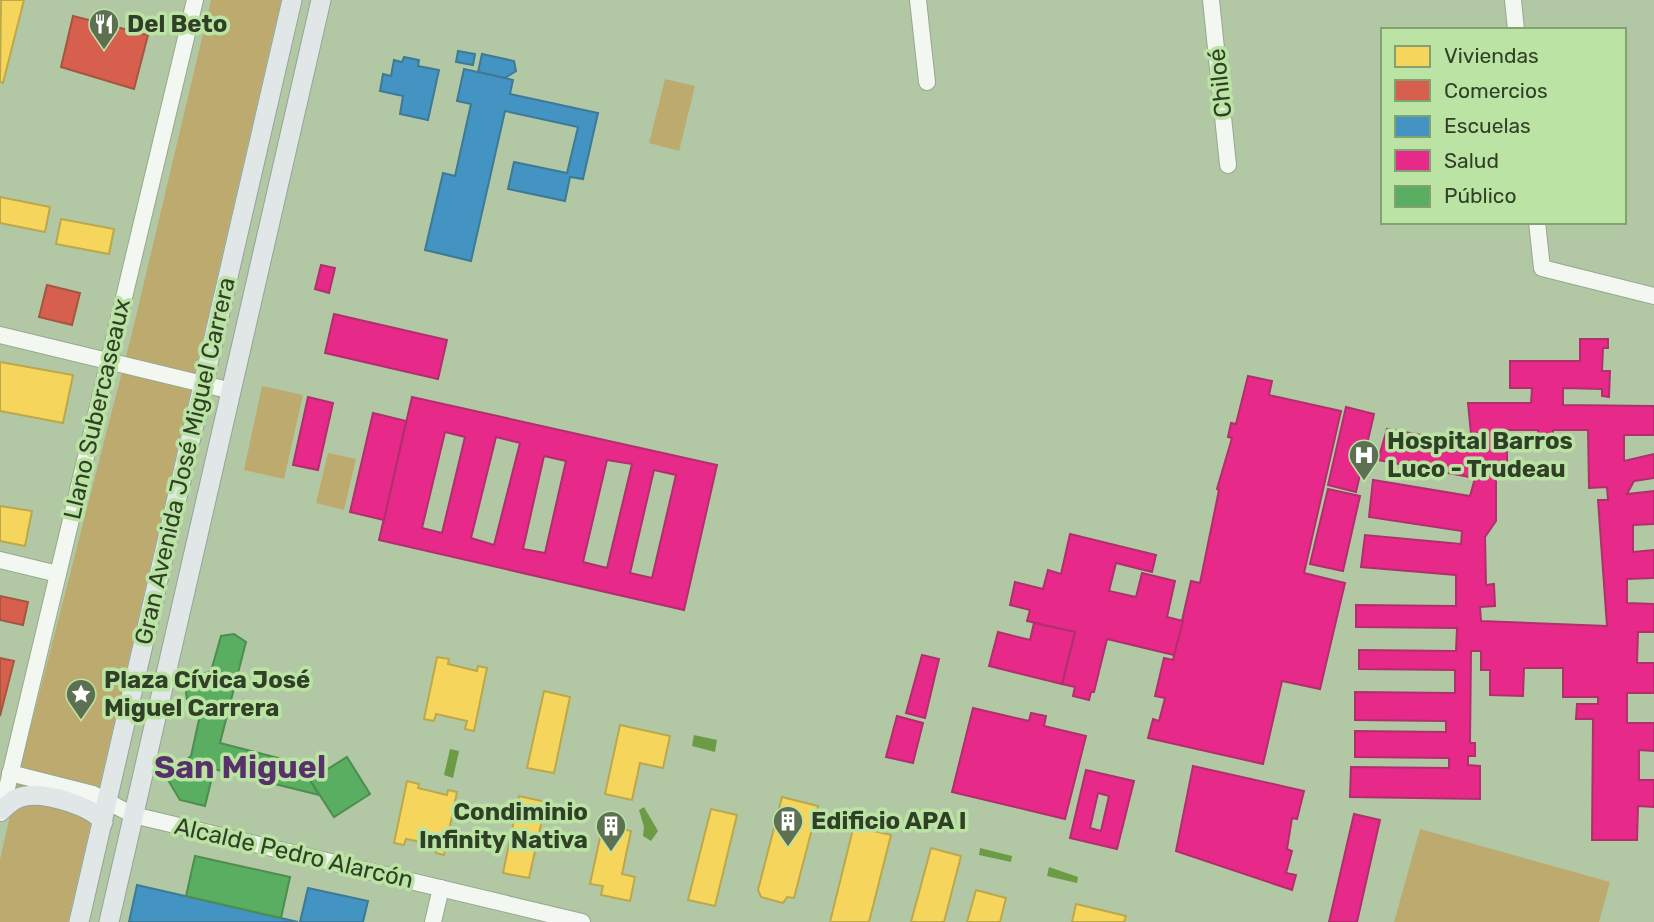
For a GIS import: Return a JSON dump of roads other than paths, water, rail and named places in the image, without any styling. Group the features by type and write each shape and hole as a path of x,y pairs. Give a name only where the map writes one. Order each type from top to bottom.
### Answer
{"main road":[{"name":"Gran Avenida José Miguel Carrera","path":"79,922 292,0"},
{"name":"Gran Avenida José Miguel Carrera","path":"109,922 321,0"},
{"path":"173,515 202,521"},
{"path":"1,814 19,797 36,796 105,813"}],"street":[{"name":"Llano Subercaseaux","path":"1,814 195,0"},
{"path":"918,0 927,82"},
{"name":"Chiloé","path":"1211,0 1228,165"},
{"path":"1513,0 1516,28"},
{"path":"1537,224 1542,268 1654,296"},
{"path":"0,335 232,391"},
{"path":"0,560 58,574"},
{"name":"Alcalde Pedro Alarcón","path":"10,773 93,794 105,813 134,815 582,922"},
{"path":"433,922 441,888"}],"place":[{"name":"Del Beto","path":"104,51"},
{"name":"Hospital Barros Luco - Trudeau","path":"1364,482"},
{"name":"Plaza Cívica José Miguel Carrera","path":"81,721"},
{"name":"Edificio APA I","path":"788,848"},
{"name":"Condiminio Infinity Nativa","path":"611,853"}],"district":[{"name":"San Miguel","path":"240,767"}]}
